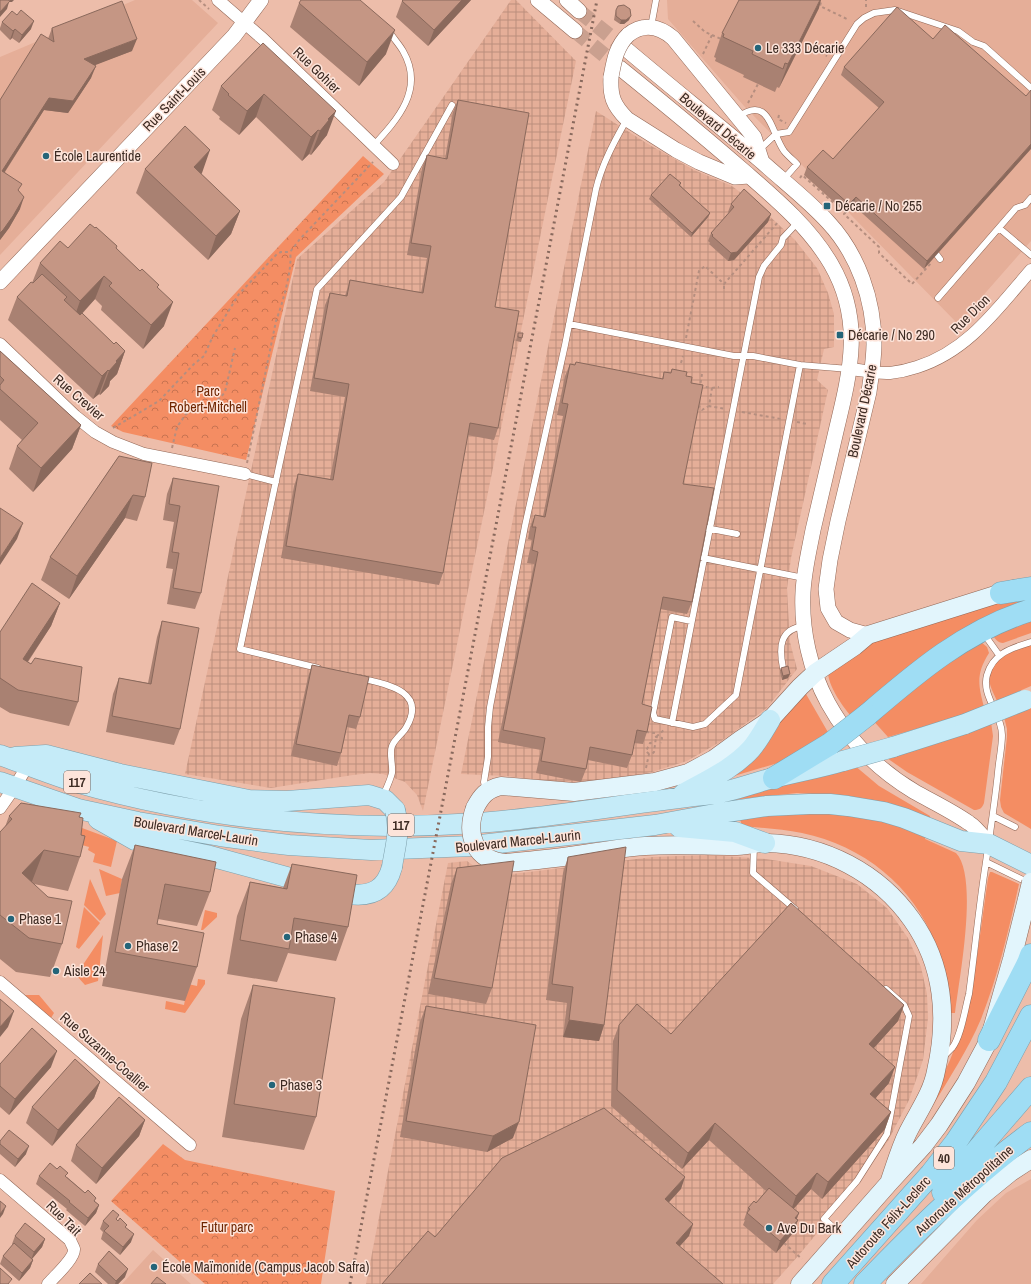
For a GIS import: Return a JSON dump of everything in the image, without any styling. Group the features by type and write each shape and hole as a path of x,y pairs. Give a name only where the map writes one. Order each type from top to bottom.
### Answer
{"highway":[{"path":"1001,593 1031,588"},
{"path":"774,778 830,744 867,715 924,666 958,643 982,630 1031,610"},
{"path":"989,1040 1031,955"},
{"name":"Autoroute Félix-Leclerc","path":"833,1284 924,1182 956,1142 996,1082 1031,1016"},
{"path":"899,1248 980,1147 1031,1088"},
{"name":"Autoroute Métropolitaine","path":"899,1248 994,1160 1031,1133"},
{"name":"Autoroute Félix-Leclerc","path":"865,1284 899,1248"}],"main road":[{"path":"676,798 734,764 752,748 770,720 800,687 815,673 855,646 868,635 1031,582"},
{"name":"Boulevard Marcel-Laurin","path":"3,756 80,783 155,801 230,815 369,826 480,822 545,816 723,792 774,778 843,762 893,747 966,724 1028,698"},
{"path":"770,720 714,759 688,773 665,780 574,792 501,786 494,788 486,792 479,800 475,808 471,826 474,845 487,858 506,863 643,846 736,846 760,844 811,850 826,854 851,865 882,886 908,915 926,942 933,958 938,977 942,998 943,1019 939,1061 932,1086 908,1133 889,1182"},
{"path":"3,756 46,756 120,774 249,800 287,801 368,795 388,804 398,821 398,832 392,867 387,881 374,892 366,894 349,894 206,855 135,840 78,809"},
{"name":"Boulevard Marcel-Laurin","path":"7,785 78,809 138,822 235,838 289,845 371,850 472,846 655,825 767,806 830,804 884,812 924,825 987,853 1031,864"},
{"path":"655,825 735,832 760,844"},
{"path":"800,1284 889,1182 923,1146 939,1125 966,1083 989,1040 1030,888"},
{"path":"896,1284 954,1226 975,1202 1011,1172 1031,1159"}],"street":[{"name":"Rue Gohier","path":"218,0 245,23 393,164"},
{"name":"Rue Saint-Louis","path":"0,282 234,36 261,0"},
{"path":"538,0 575,31"},
{"path":"567,0 579,11"},
{"path":"749,176 735,177 699,162 676,150 627,119 615,104 611,95 610,87 614,61 619,45 627,42 642,28 651,27 664,32 676,41 741,111 754,137 758,156"},
{"name":"Boulevard Décarie","path":"627,42 758,156 828,221 838,233 855,261 868,295 872,316 874,345 872,371 869,392 838,521 826,589 828,608 836,622 850,630 868,635"},
{"name":"Boulevard Décarie","path":"620,68 785,208 819,246 828,258 836,273 845,296 851,330 852,349 847,388 818,510 804,578 803,608 808,652 827,702 836,718 868,757 899,782 971,824 987,853"},
{"name":"Rue Dion","path":"850,369 890,373 911,369 952,351 978,330 1031,270"},
{"name":"Rue Crevier","path":"0,344 75,416 95,432 113,442 144,454 246,469"},
{"path":"0,808 7,785 28,765"},
{"name":"Rue Suzanne-Coallier","path":"0,982 190,1145"},
{"name":"Rue Tait","path":"0,1180 70,1240 73,1245 74,1250 71,1258 48,1284"}],"lane":[{"path":"651,27 656,0"},
{"path":"758,156 776,134 789,132 858,24 866,17 874,13 895,10 958,30 973,42 984,46 1031,88"},
{"path":"374,146 399,116 407,101 410,88 411,76 406,58 385,27"},
{"path":"323,669 240,649 317,289 401,197 452,105"},
{"path":"741,111 760,111 769,118 784,150 797,164 783,180"},
{"path":"486,792 484,782 488,756 490,707 527,519 599,177 607,154 627,119"},
{"path":"938,298 1016,208 1025,204 1031,198"},
{"path":"672,723 703,558 707,528 734,410 743,356 761,272 781,245 783,238 798,222"},
{"path":"999,228 1031,255"},
{"path":"569,324 734,356 753,356 800,365 850,369"},
{"path":"691,621 672,617 653,713 655,719 693,727 705,724 736,695 800,365"},
{"path":"246,469 276,482"},
{"path":"707,528 737,534"},
{"path":"703,558 804,578"},
{"path":"783,668 780,653 782,642 790,630 796,627 804,626"},
{"path":"982,630 999,655"},
{"path":"939,1061 952,1048 966,1007 974,961 993,816 1002,735 987,692 986,681 989,669 999,655 1013,648 1031,642"},
{"path":"353,676 397,688 409,698 412,704 412,714 407,726 392,746 392,772 388,786 388,804"},
{"path":"993,816 1015,827"},
{"path":"760,844 753,873 803,916"},
{"path":"987,853 1030,888"},
{"path":"842,1235 824,1219 857,1181 885,1138 908,1022 909,1016 906,1007 884,987"}],"path":[{"path":"816,0 821,2 820,6 833,14 858,24"},
{"path":"693,21 706,32 722,40"},
{"path":"702,55 712,35"},
{"path":"815,50 835,60"},
{"path":"741,111 748,103 758,84"},
{"path":"246,469 276,321 282,305 291,260 290,252 300,239 373,162"},
{"path":"799,179 802,176 845,213 844,214 879,247 879,253 912,284 925,270"},
{"path":"678,188 683,184"},
{"path":"724,289 724,284 780,220"},
{"path":"112,428 153,404 174,386 194,364 204,356 230,306 243,290 277,254 281,252 290,252"},
{"path":"681,363 699,271 705,266 724,284"},
{"path":"172,448 177,427 186,414 215,402 225,392 235,348"},
{"path":"700,392 702,386 700,386 702,374"},
{"path":"702,386 712,388 719,387"},
{"path":"709,406 712,388"},
{"path":"699,398 698,406 702,410 709,406 807,424"},
{"path":"645,732 655,734 656,736 662,738 661,743"},
{"path":"645,769 649,754 653,753 656,736"},
{"path":"649,754 646,751 647,746 650,743 655,742"},
{"path":"784,1243 802,1258"}],"shaded area":[{"name":"École Laurentide","path":"135,0 192,0 218,23 0,255 0,57"},
{"path":"511,0 516,0 576,61 423,811 417,795 405,782 383,774 370,773 353,775 271,788 185,774 297,259 384,182"},
{"path":"667,0 1031,0 1031,241 958,324 744,106 668,19"},
{"path":"596,111 648,144 694,170 732,186 761,208 795,240 817,268 828,293 834,314 834,347 824,349 817,380 828,390 791,558 787,589 790,642 797,669 767,708 720,742 687,761 652,772 615,779 567,783 505,776 461,774"},
{"path":"707,855 766,859 811,866 857,884 887,908 908,938 921,967 927,994 928,1018 923,1060 909,1100 888,1141 850,1193 773,1284 366,1284 448,863 467,861 478,869 491,873 512,874 653,857"},
{"path":"1031,1179 1031,1284 921,1284 977,1220 1006,1193"},
{"name":"École Maïmonide (Campus Jacob Safra)","path":"153,1250 191,1284 122,1284"}],"green space":[{"name":"Parc Robert-Mitchell","path":"363,156 384,174 296,257 246,460 123,432 111,426"},
{"path":"1031,591 1031,601 851,716 840,701 830,683 828,672 860,646"},
{"path":"1031,614 1031,633 1003,643 995,639 992,634"},
{"path":"980,641 987,647 989,653 982,667 979,679 980,692 984,707 958,717 888,737 870,717"},
{"path":"1031,645 1031,686 997,701 990,684 992,668 1002,657"},
{"path":"806,694 829,734 781,762 714,782 784,712"},
{"path":"1031,704 1031,829 1004,813 1000,800 1007,737 1004,717"},
{"path":"991,722 993,736 984,803 978,810 974,810 907,772 884,756"},
{"path":"854,765 879,786 930,816 930,818 842,796 797,793 732,800"},
{"path":"39,812 117,841 111,867 93,862 95,854 88,850 89,847 75,843"},
{"path":"825,813 884,821 926,835 925,839 956,853 963,865 967,905 966,929 955,1013 950,1013 936,945 926,923 914,904 900,887 883,871 865,858 824,839 802,833 742,826 740,819"},
{"path":"99,869 122,879 120,893 106,896"},
{"path":"990,872 1019,884 1007,935 993,986 981,1019 964,1053 932,1107 929,1105 961,1032 977,957"},
{"path":"90,879 106,914 100,921 84,905"},
{"path":"84,907 100,923 79,949 76,947"},
{"path":"205,910 217,913 217,917 203,930 201,930"},
{"path":"103,935 98,981 85,985 76,975"},
{"path":"198,979 205,980 205,984 185,1013 165,1009 166,1001 184,1005 188,984 197,986"},
{"path":"25,995 39,995 54,1013 51,1018"},
{"name":"Futur parc","path":"163,1144 185,1160 335,1191 321,1284 205,1284 111,1201"}],"building":[{"path":"0,0 10,1 0,12"},
{"path":"301,0 360,0 395,30 367,62 299,3"},
{"path":"462,0 434,30 402,1"},
{"name":"Le 333 Décarie","path":"739,0 820,0 788,64 785,63 783,69 752,54 753,51 723,37 724,34 722,33"},
{"path":"122,1 137,39 84,59 96,66 73,101 49,98 2,171 22,184 18,190 24,197 13,216 0,233 0,100 41,34 54,42 52,28"},
{"path":"624,5 630,9 631,16 626,20 621,20 616,16 616,10 618,6"},
{"path":"897,7 933,39 945,25 1026,96 1031,90 1031,144 927,261 856,197 849,204 807,167 823,150 833,159 884,102 844,67"},
{"path":"21,10 34,21 22,35 15,29 13,31 2,22 12,11 17,15"},
{"path":"263,43 336,111 328,119 329,120 320,131 318,130 311,137 264,94 247,111 228,95 229,94 221,86"},
{"path":"458,100 529,113 495,307 519,311 498,428 470,423 443,573 286,546 298,474 333,480 349,384 314,378 330,293 347,296 350,280 423,293 431,246 411,243 427,155 447,159"},
{"path":"185,126 210,150 194,167 240,211 216,236 145,169"},
{"path":"670,174 681,183 679,185 710,213 692,233 651,195"},
{"path":"744,189 771,214 737,252 731,253 712,236 713,235 711,233 734,207 731,204"},
{"path":"90,224 95,228 96,227 117,246 116,248 140,271 142,269 159,285 157,287 173,302 151,325 109,286 112,283 104,276 80,301 40,263 60,241 68,248"},
{"path":"42,274 67,297 64,300 80,315 82,313 114,344 116,342 125,351 109,371 108,370 102,376 17,297 31,282 33,283"},
{"path":"518,333 523,333 522,338 518,337"},
{"path":"0,351 81,425 41,468 17,446 38,423 0,389 0,385 4,380 0,376"},
{"path":"576,362 663,379 664,372 671,373 672,369 687,372 686,376 692,377 691,383 703,385 683,484 714,488 692,602 663,597 642,704 652,707 647,732 637,730 632,755 590,747 586,769 541,761 545,738 503,730 538,552 532,550 536,527 532,527 535,515 545,517 568,404 562,403 570,364 575,365"},
{"path":"119,456 152,463 145,497 133,495 77,576 50,557"},
{"path":"173,478 219,486 201,593 173,588 179,553 172,552 180,506 169,504"},
{"path":"0,508 23,523 0,558"},
{"path":"32,583 60,603 23,659 31,664 35,658 82,667 78,702 18,690 0,678 0,632"},
{"path":"162,621 199,628 180,729 112,716 119,678 151,684"},
{"path":"312,665 369,677 360,717 349,715 341,753 296,744"},
{"path":"788,666 790,674 783,676 781,668"},
{"path":"21,803 81,813 79,817 83,818 81,835 85,836 80,857 44,850 22,873 48,897 72,901 62,944 29,938 0,915 0,832 12,819 9,816"},
{"path":"135,845 216,862 210,892 165,884 157,924 204,933 197,967 115,952"},
{"path":"626,847 604,1025 569,1020 573,987 552,984 568,857"},
{"path":"514,861 492,988 434,978 457,868"},
{"path":"292,864 357,875 348,927 294,918 289,949 240,940 250,882 287,889"},
{"path":"791,903 904,1005 869,1044 895,1067 870,1094 891,1112 828,1182 817,1173 796,1196 715,1123 688,1153 617,1090 619,1025 637,1004 671,1034"},
{"name":"Phase 3","path":"253,985 335,998 316,1117 234,1104"},
{"path":"0,999 14,1011 0,1027"},
{"path":"426,1006 536,1025 519,1122 493,1136 406,1121"},
{"path":"32,1028 57,1051 15,1099 0,1086 0,1064"},
{"path":"75,1059 100,1082 58,1130 32,1107"},
{"path":"119,1097 145,1120 102,1168 76,1145"},
{"path":"604,1108 685,1177 665,1199 693,1224 676,1243 723,1284 382,1284 428,1231 435,1237 502,1158"},
{"path":"9,1130 29,1146 18,1159 0,1144 0,1141"},
{"path":"50,1163 57,1169 60,1166 68,1173 65,1176 85,1193 88,1190 96,1198 94,1201 99,1205 88,1218 39,1176"},
{"path":"769,1188 799,1213 795,1218 798,1220 780,1241 747,1213 750,1209 748,1208 754,1201 756,1203"},
{"path":"0,1201 6,1206 0,1214"},
{"path":"113,1210 119,1215 116,1219 118,1221 120,1218 127,1225 125,1227 134,1234 123,1247 104,1231 109,1226 103,1221"},
{"path":"25,1223 45,1239 34,1252 15,1236"},
{"path":"14,1243 33,1260 22,1273 3,1256"},
{"path":"109,1251 128,1269 116,1281 98,1264"},
{"path":"0,1268 12,1279 8,1284 0,1284"},
{"path":"90,1273 102,1284 79,1284"},
{"path":"157,1277 166,1284 151,1284"}],"tunnel":[{"path":"579,11 626,49"},
{"path":"575,31 620,68"}],"railway":[{"path":"350,1284 597,0"}],"place":[{"name":"Le 333 Décarie","path":"758,48"},
{"name":"École Laurentide","path":"46,156"},
{"name":"Décarie / No 255","path":"827,206"},
{"name":"Décarie / No 290","path":"840,335"},
{"name":"Phase 1","path":"11,919"},
{"name":"Phase 4","path":"287,937"},
{"name":"Phase 2","path":"128,946"},
{"name":"Aisle 24","path":"56,971"},
{"name":"Phase 3","path":"272,1085"},
{"name":"Ave Du Bark","path":"769,1228"},
{"name":"École Maïmonide (Campus Jacob Safra)","path":"154,1267"}]}
